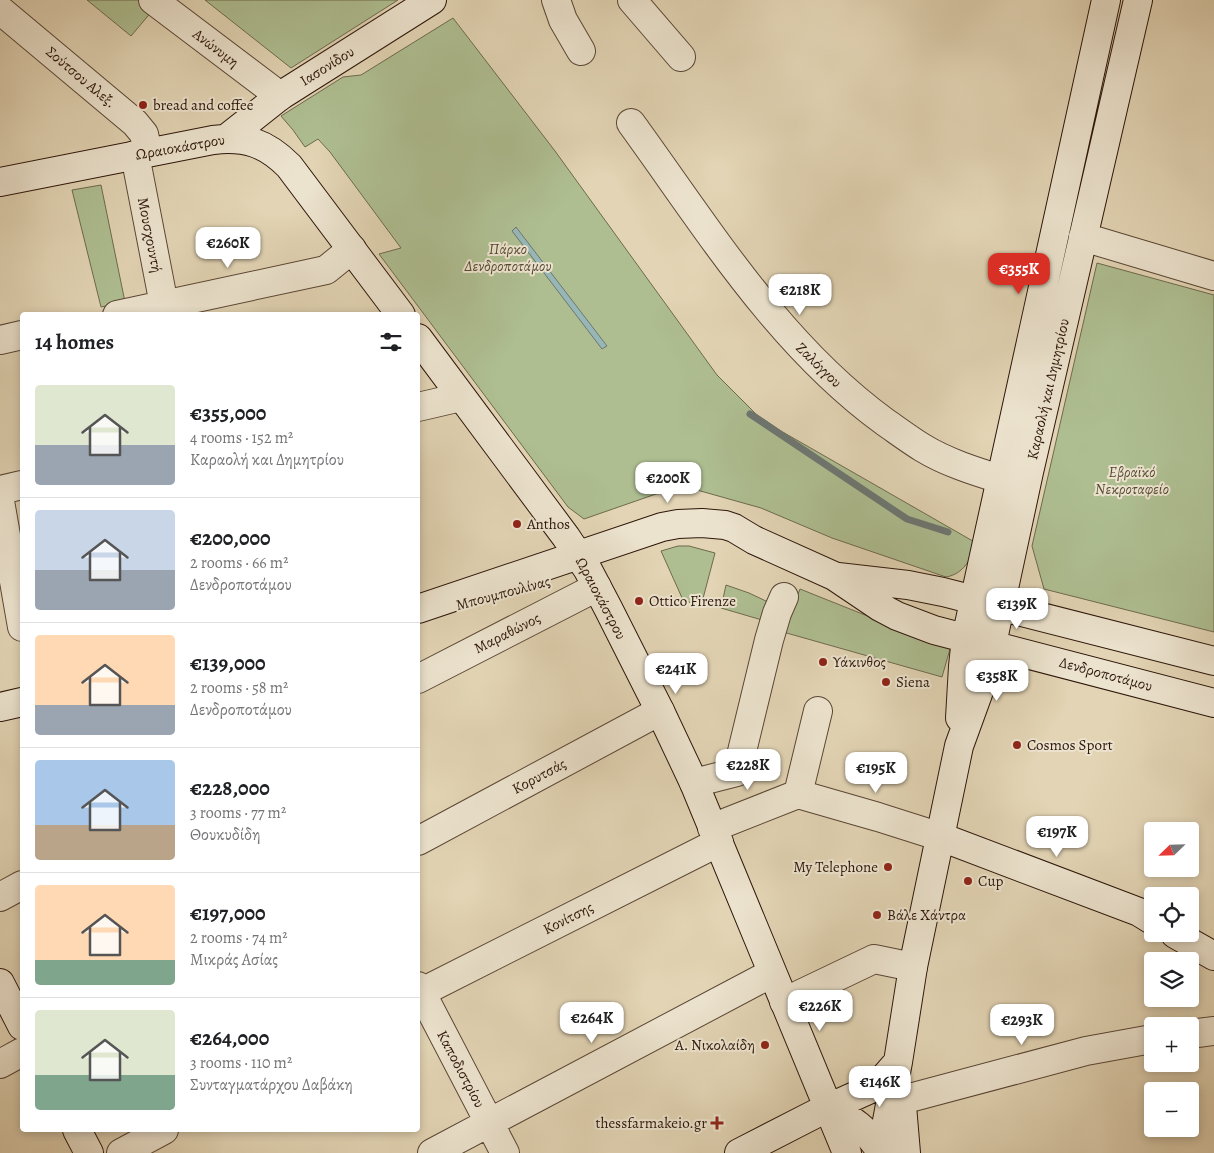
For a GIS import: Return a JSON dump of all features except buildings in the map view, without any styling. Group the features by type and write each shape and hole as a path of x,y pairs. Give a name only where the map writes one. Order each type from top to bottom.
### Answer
{"street":[{"name":"Ανώνυμη","path":"153,0 280,96"},
{"name":"Ιασονίδου","path":"227,138 280,96 432,0"},
{"path":"556,0 563,20 581,51"},
{"path":"632,0 681,57"},
{"name":"Καραολή και Δημητρίου","path":"959,746 983,680 992,644 988,603 1000,479 1106,0"},
{"name":"Καραολή και Δημητρίου","path":"898,1062 913,967 959,746 966,638 988,603 1029,472 1138,0"},
{"name":"Σούτσου Αλεξ.","path":"0,10 135,123 146,137 141,154"},
{"name":"Ζαλόγγου","path":"631,123 749,288 787,333 822,369 860,403 922,448 965,467 1000,479"},
{"name":"Ωραιοκάστρου","path":"0,182 227,138 260,144 280,157 293,171 399,312"},
{"name":"Μουσχουντή","path":"141,154 165,310"},
{"path":"1083,237 1212,268"},
{"path":"146,312 165,310 326,270 352,249"},
{"path":"0,340 20,335"},
{"name":"Ωραιοκάστρου","path":"420,341 588,570 660,711 694,783 847,1153"},
{"path":"420,407 461,397"},
{"path":"0,490 20,485"},
{"path":"0,501 20,616"},
{"name":"Δενδροποτάμου","path":"588,570 649,531 678,524 714,523 725,525 834,576 880,607 897,616 934,630 1214,703"},
{"name":"Μπουμπουλίνας","path":"420,609 588,570"},
{"name":"Μπουμπουλίνας","path":"420,614 588,570"},
{"name":"Μαραθώνος","path":"420,678 588,570"},
{"name":"Δενδροποτάμου","path":"834,576 908,586 988,603 1214,661"},
{"path":"694,783 737,772 769,640 777,612 784,598"},
{"path":"0,707 20,702"},
{"name":"Κορυτσάς","path":"420,840 660,711"},
{"path":"818,711 798,794 941,837 1144,915"},
{"name":"Κονίτσης","path":"420,990 715,835 798,794"},
{"path":"0,897 20,886"},
{"path":"1190,942 1214,956"},
{"path":"784,1002 874,959 913,967"},
{"path":"432,1153 772,973"},
{"path":"0,983 20,1022"},
{"name":"Καποδιστρίου","path":"420,993 505,1153"},
{"path":"1199,1033 1214,1031"},
{"path":"902,1100 1086,1051 1144,1040"},
{"path":"0,1064 20,1053"},
{"path":"898,1062 906,1153"},
{"path":"739,1153 829,1107 877,1086 898,1062"},
{"path":"881,1153 898,1062"},
{"path":"829,1107 866,1130 881,1153"},
{"path":"78,1132 89,1153"},
{"path":"121,1153 160,1132"}],"green space":[{"path":"87,0 140,0 153,10 131,36"},
{"path":"205,0 398,0 291,68"},
{"name":"Πάρκο Δενδροποτάμου","path":"453,18 555,151 717,375 756,414 781,431 978,544 962,569 946,577 832,538 761,508 697,490 656,494 584,519 568,507 379,254 401,248 330,152 318,139 305,147 281,116 343,77 361,75"},
{"path":"101,185 125,302 101,307 72,190"},
{"name":"Εβραϊκό Νεκροταφείο","path":"1097,263 1214,295 1214,632 1044,589 1032,546"},
{"path":"678,546 689,546 715,553 701,606 683,600 661,551"},
{"path":"726,585 768,602 762,620 721,608"},
{"path":"800,589 950,649 942,677 783,632"}],"water":[{"path":"516,227 607,346 602,349 512,231"}],"waterway":[{"path":"750,414 907,519 948,532"}],"place":[{"name":"bread and coffee","path":"143,105"},
{"name":"Anthos","path":"517,524"},
{"name":"Ottico Firenze","path":"639,601"},
{"name":"Υάκινθος","path":"823,662"},
{"name":"Siena","path":"886,682"},
{"name":"Cosmos Sport","path":"1017,745"},
{"name":"My Telephone","path":"888,867"},
{"name":"Cup","path":"968,881"},
{"name":"Βάλε Χάντρα","path":"877,915"},
{"name":"Α. Νικολαίδη","path":"765,1045"},
{"name":"thessfarmakeio.gr","path":"717,1123"}]}
